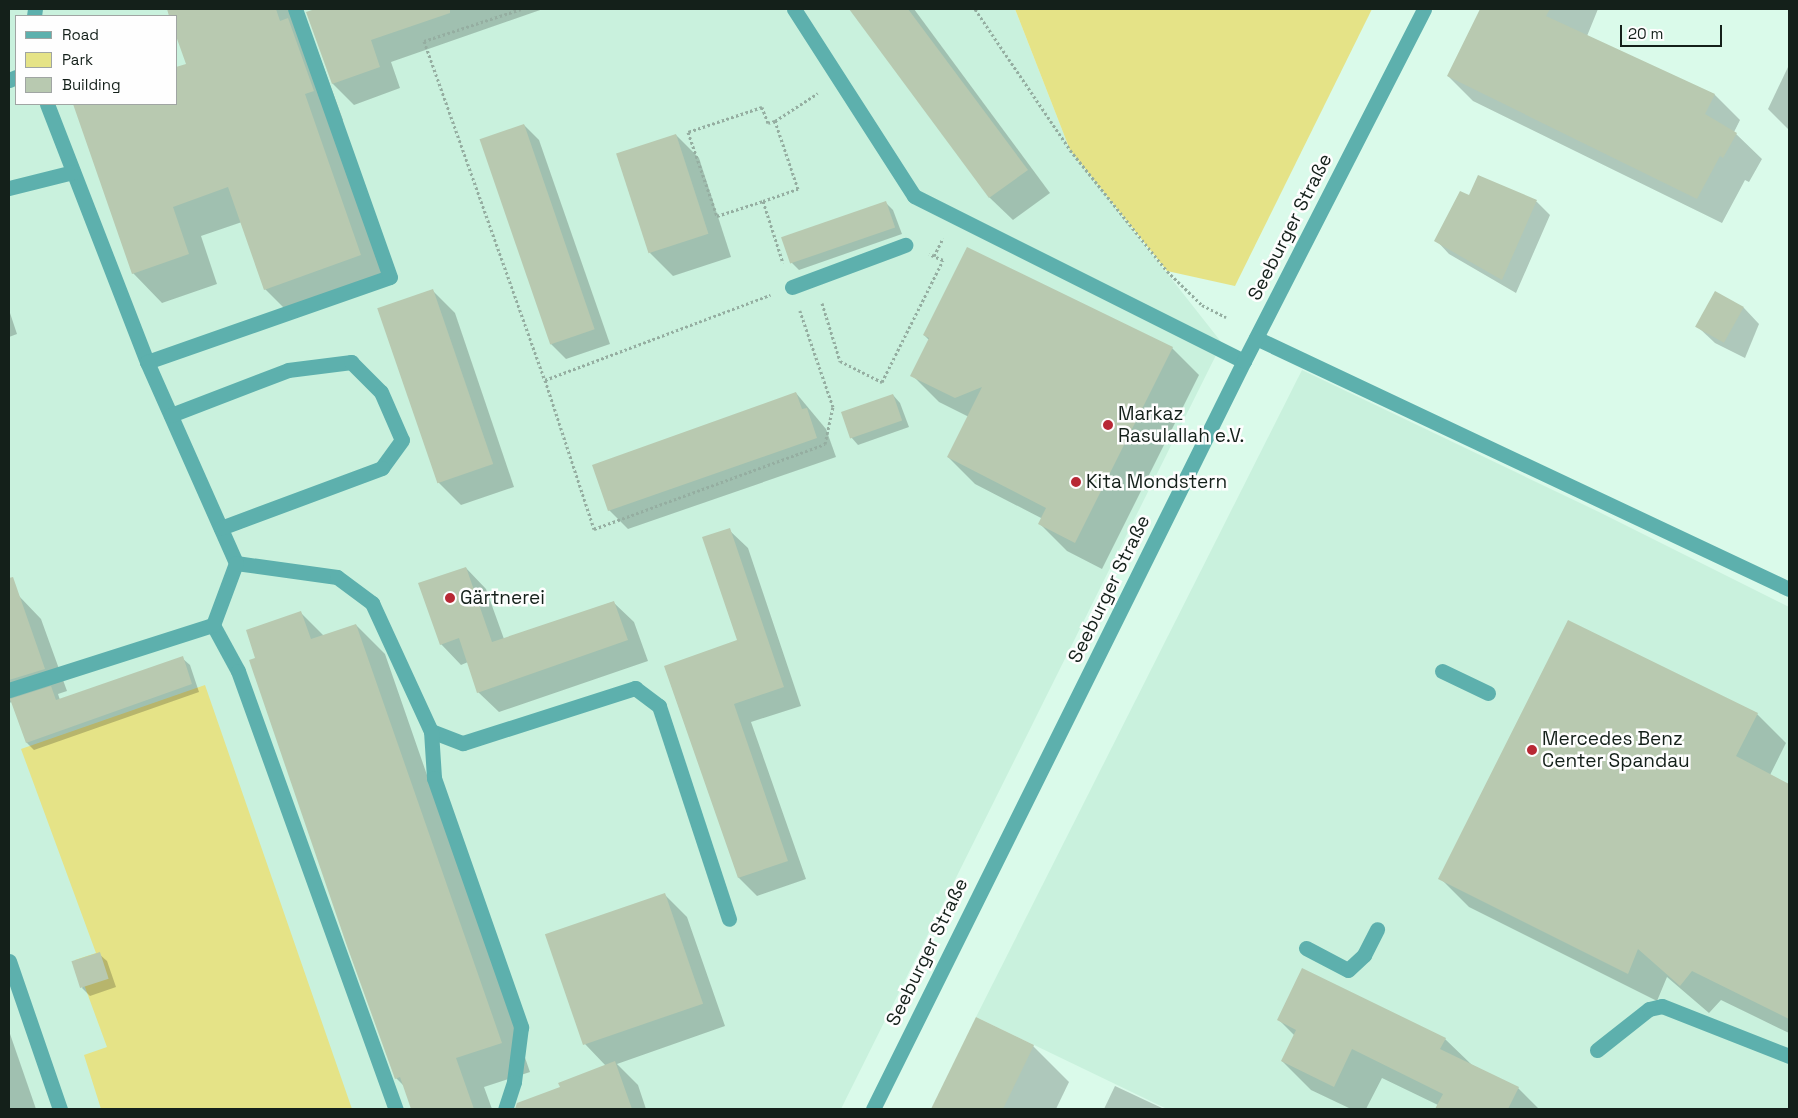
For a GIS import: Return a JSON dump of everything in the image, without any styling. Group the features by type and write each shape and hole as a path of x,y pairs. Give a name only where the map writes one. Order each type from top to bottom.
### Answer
{"street":[{"path":"147,362 390,277 294,9"},
{"path":"794,9 914,196 1244,361"},
{"name":"Seeburger Straße","path":"873,1109 1244,361 1424,9"},
{"path":"47,105 147,362 236,563 212,625"},
{"path":"9,188 74,172"},
{"path":"792,287 906,244"},
{"path":"1256,338 1789,589"},
{"path":"171,415 288,370 350,362 381,392 402,440 382,468 221,528"},
{"path":"236,563 337,577 372,603 431,731 434,778 521,1026 514,1082 504,1109"},
{"path":"9,690 212,625"},
{"path":"212,625 238,671 396,1109"},
{"path":"1442,671 1488,693"},
{"path":"431,731 463,743 635,688 659,706 729,919"},
{"path":"1306,948 1348,970 1364,955 1377,928"},
{"path":"9,961 60,1109"},
{"path":"1597,1050 1649,1009 1662,1006 1789,1056"}],"path":[{"path":"521,9 424,41 545,380 594,529 824,444 833,407 763,201"},
{"path":"975,9 1070,150 1166,271 1202,305 1226,317"},
{"path":"775,121 798,189 716,216 688,132 762,107 768,123 775,121 839,79"},
{"path":"839,269 821,304 840,361 882,382 943,260 906,244"},
{"path":"545,380 792,287"}],"shaded area":[{"path":"9,9 1015,9 1070,150 1222,343 841,1109 9,1109"},
{"path":"1302,370 1599,512 1789,607 1789,1109 1167,1109 976,1017"}],"green space":[{"path":"1015,9 1372,9 1235,286 1167,271 1070,150"},
{"path":"205,685 352,1109 101,1109 84,1055 107,1047 75,960 96,953 21,749"}],"building":[{"path":"167,9 276,9 280,21 288,18 314,91 305,94 361,255 264,290 228,187 173,207 189,254 132,274 73,105 178,105 178,66 186,64 178,42 178,15 169,15"},
{"path":"315,9 450,9 450,13 371,40 380,67 332,84 306,12"},
{"path":"849,9 908,9 1028,170 989,198"},
{"path":"1480,9 1550,9 1546,16 1715,94 1705,114 1737,133 1723,158 1720,156 1697,199 1447,76"},
{"path":"524,124 595,329 550,344 480,139"},
{"path":"676,134 708,234 649,253 616,153"},
{"path":"1478,175 1537,200 1502,280 1434,241 1460,191 1469,195"},
{"path":"886,201 895,227 790,264 781,237"},
{"path":"967,247 1173,347 1075,543 1038,524 1046,508 947,457 982,387 955,398 910,376 929,338 923,335"},
{"path":"433,289 493,464 437,483 377,308"},
{"path":"1715,291 1744,307 1724,343 1695,327"},
{"path":"796,392 802,409 807,408 817,438 608,511 592,465"},
{"path":"893,394 902,420 850,438 841,412"},
{"path":"730,528 784,687 734,704 788,861 738,878 664,666 737,640 702,537"},
{"path":"466,567 492,642 614,601 628,640 477,693 459,638 440,645 418,583"},
{"path":"13,577 45,669 9,680 9,578"},
{"path":"301,611 311,639 356,624 502,1043 456,1058 474,1109 411,1109 400,1077 395,1079 347,946 249,660 255,658 246,630"},
{"path":"1568,620 1758,713 1736,756 1789,784 1789,1019 1692,971 1680,986 1638,949 1628,974 1438,879"},
{"path":"183,656 192,684 26,743 10,699 51,686 56,700"},
{"path":"665,893 703,1004 583,1045 545,934"},
{"path":"100,952 109,979 80,988 71,961"},
{"path":"1302,968 1446,1038 1440,1049 1519,1087 1508,1109 1435,1109 1443,1094 1352,1049 1334,1087 1281,1061 1296,1030 1277,1020"},
{"path":"976,1017 1034,1045 1003,1109 931,1109"},
{"path":"615,1061 632,1109 515,1109 517,1103 560,1087 558,1083"}],"place":[{"name":"Markaz Rasulallah e.V.","path":"1108,425"},
{"name":"Kita Mondstern","path":"1076,482"},
{"name":"Gärtnerei","path":"450,598"},
{"name":"Mercedes Benz Center Spandau","path":"1532,750"}]}
